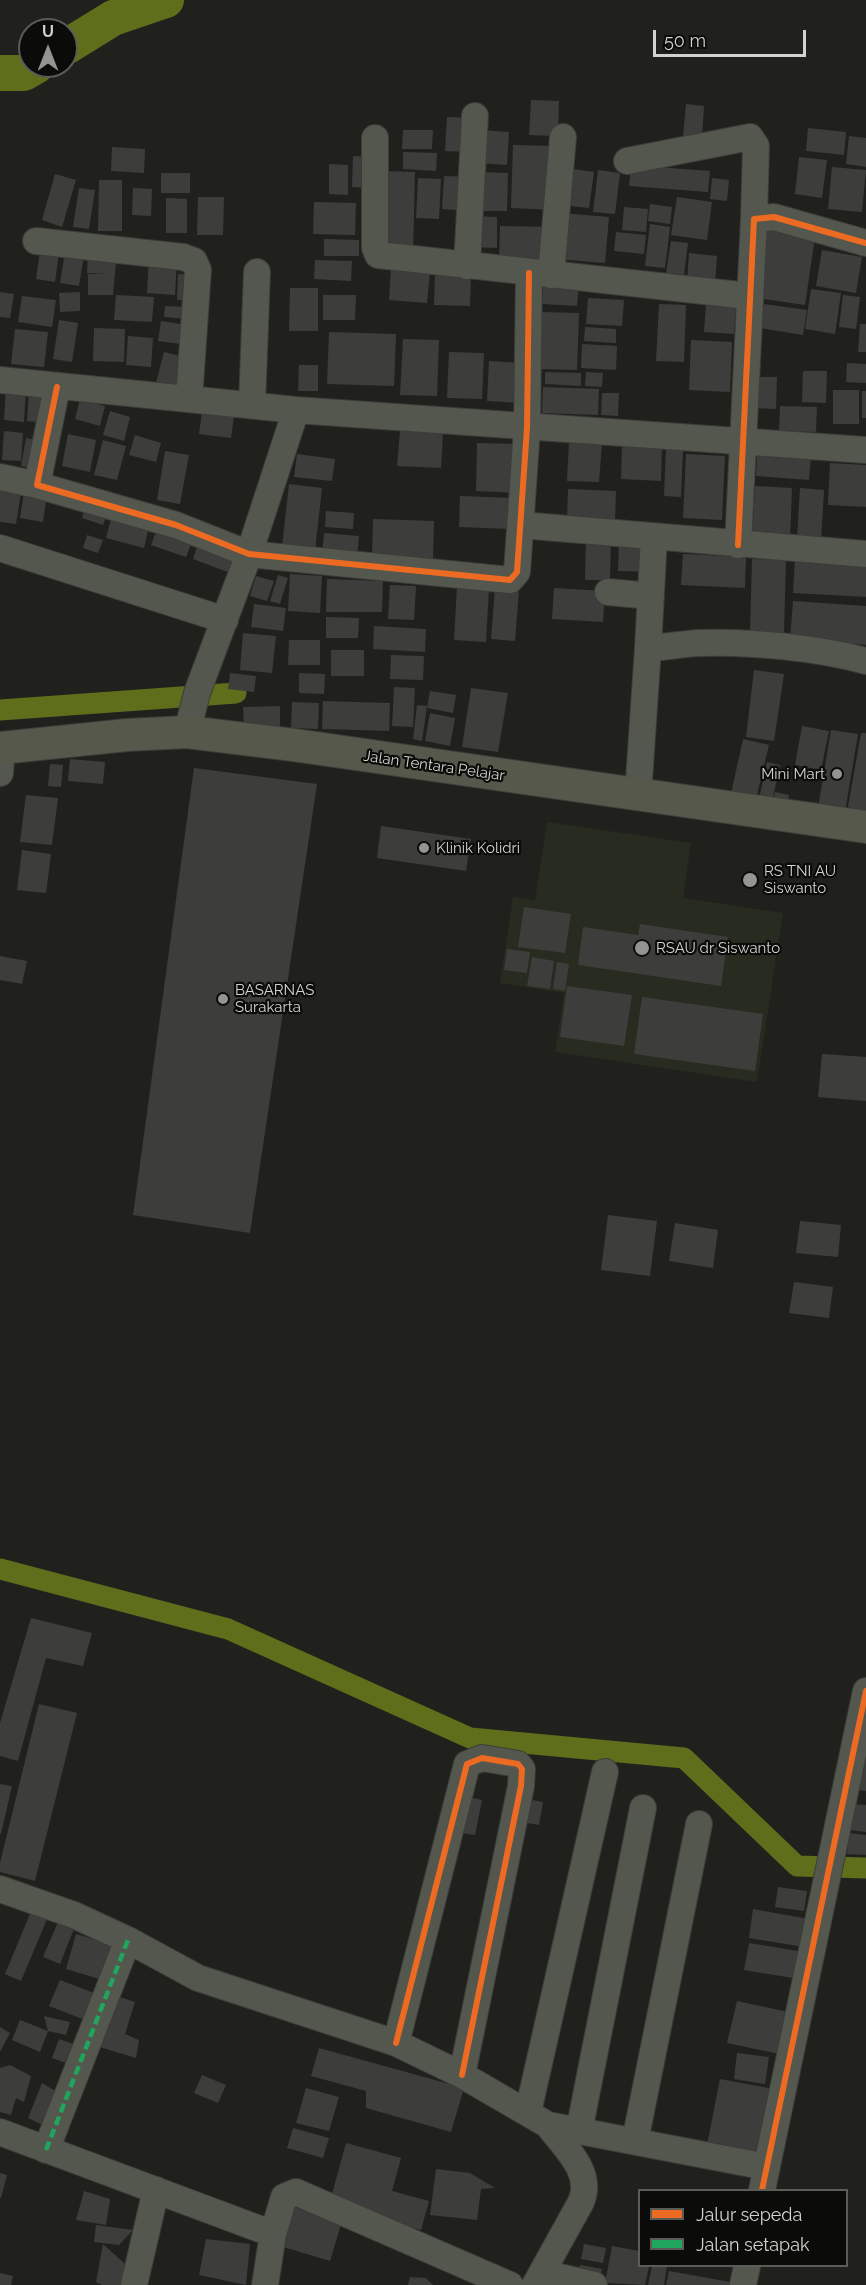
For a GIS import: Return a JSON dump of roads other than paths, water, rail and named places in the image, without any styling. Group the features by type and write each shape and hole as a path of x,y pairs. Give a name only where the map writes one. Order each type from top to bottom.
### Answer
{"main road":[{"name":"Jalan Tentara Pelajar","path":"1,756 127,735 192,710 294,745 866,826"}],"street":[{"path":"467,266 475,116"},
{"path":"0,477 37,485 176,525 249,554 507,581 513,579 517,572 540,274 563,137"},
{"path":"627,161 750,137 756,146 738,545"},
{"path":"375,138 375,252 382,256 749,296"},
{"path":"754,219 774,217 866,243"},
{"path":"36,241 183,257 194,261 198,270 189,399"},
{"path":"252,405 257,272"},
{"path":"0,380 296,410 866,450"},
{"path":"37,485 57,387"},
{"path":"192,710 249,554 296,410"},
{"path":"521,525 866,554"},
{"path":"638,795 654,537"},
{"path":"0,548 225,620"},
{"path":"608,592 651,597"},
{"path":"648,648 702,643 840,654 866,661"},
{"path":"0,1889 74,1915 128,1940 198,1978 396,2043 462,2075 538,2118 579,2131 634,2141 765,2179 831,1860 855,1797 866,1691"},
{"path":"396,2043 467,1764 482,1758 518,1764 522,1769 521,1786 462,2075"},
{"path":"538,2118 604,1773"},
{"path":"579,2131 643,1808"},
{"path":"634,2141 699,1824"},
{"path":"46,2150 128,1940"},
{"path":"538,2118 582,2170 585,2185 581,2202 539,2279 594,2285"},
{"path":"0,2132 273,2234"},
{"path":"134,2285 156,2190"},
{"path":"265,2285 273,2234 284,2197 296,2192 510,2285"},
{"path":"743,2285 747,2267"}],"waterway":[{"path":"78,40 113,18 166,0"},
{"path":"0,73 18,73"},
{"path":"0,710 236,693"},
{"path":"0,1569 228,1629 470,1738 684,1758 797,1866 866,1868"}],"place":[{"name":"Mini Mart","path":"837,774"},
{"name":"Klinik Kolidri","path":"424,848"},
{"name":"RS TNI AU Siswanto","path":"750,880"},
{"name":"RSAU dr Siswanto","path":"642,948"},
{"name":"BASARNAS Surakarta","path":"223,999"}]}
